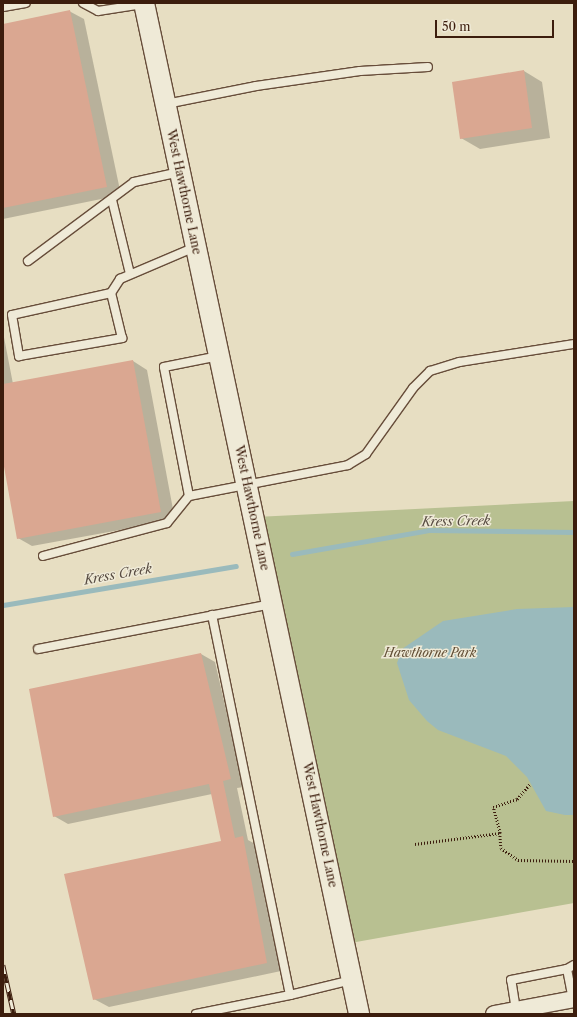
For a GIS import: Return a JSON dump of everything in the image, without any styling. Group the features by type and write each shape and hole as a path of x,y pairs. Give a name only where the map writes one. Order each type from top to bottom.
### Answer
{"street":[{"name":"West Hawthorne Lane","path":"144,3 353,980 359,1014"},
{"path":"494,1014 574,999"}],"lane":[{"path":"3,7 26,3"},
{"path":"83,3 98,11 144,3"},
{"path":"165,104 256,86 360,71 428,67"},
{"path":"28,261 112,200 134,182 180,172"},
{"path":"112,200 130,274"},
{"path":"111,293 122,338 19,356 12,315 111,293 120,279 196,247"},
{"path":"43,556 167,523 188,496 348,465 366,454 413,388 430,371 460,362 574,344"},
{"path":"188,496 164,368 219,356"},
{"path":"38,649 272,604"},
{"path":"212,615 290,995"},
{"path":"516,1010 511,980 566,969 574,965"},
{"path":"566,969 574,999"},
{"path":"196,1014 290,995 353,980"}],"path":[{"path":"530,784 518,799 493,807 500,833 501,848 518,860 574,861"},
{"path":"415,844 500,833"}],"green space":[{"name":"Hawthorne Park","path":"574,501 574,903 345,944 256,517"}],"water":[{"path":"574,607 574,815 565,815 546,811 527,777 506,756 438,730 427,721 409,700 397,663 402,649 443,621 517,609"}],"building":[{"path":"70,10 107,187 3,208 3,24"},
{"path":"524,70 532,128 460,139 452,82"},
{"path":"133,360 161,512 17,539 3,461 3,384"},
{"path":"201,653 231,779 223,781 235,838 243,836 267,963 93,1000 64,874 221,841 209,784 53,817 29,689"}],"waterway":[{"name":"Kress Creek","path":"292,554 429,530 574,532"},
{"name":"Kress Creek","path":"3,605 236,566"}],"railway":[{"path":"3,965 14,1014"}]}
